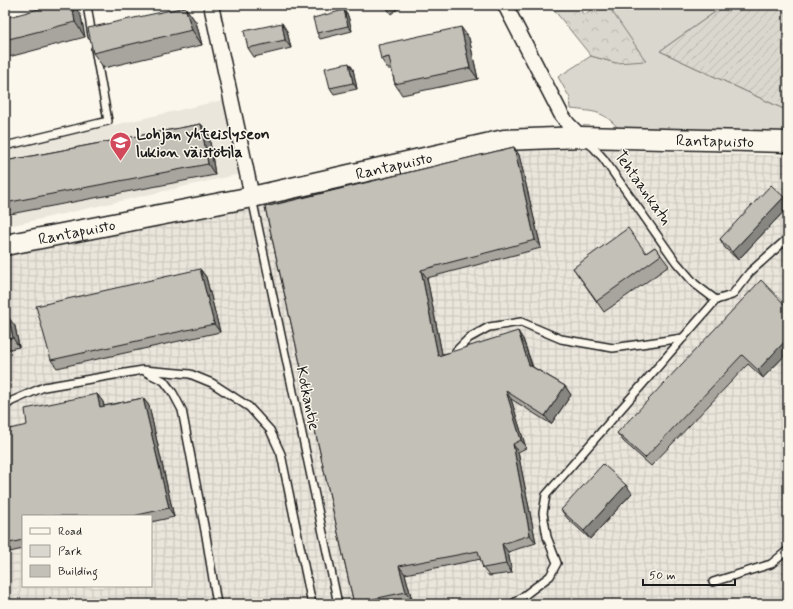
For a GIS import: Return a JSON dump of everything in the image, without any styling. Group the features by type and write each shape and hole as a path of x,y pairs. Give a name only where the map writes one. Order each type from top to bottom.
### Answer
{"street":[{"path":"212,5 252,197"},
{"name":"Tehtaankatu","path":"506,6 561,114 581,138"},
{"name":"Rantapuisto","path":"5,245 252,197 504,140 581,138 788,142"}],"lane":[{"path":"5,146 108,121 87,5"},
{"name":"Tehtaankatu","path":"581,138 593,147 603,158 676,262 695,284 716,300"},
{"name":"Kotkantie","path":"252,197 338,604"},
{"path":"514,604 550,576 557,562 547,537 543,513 546,495 716,300 732,295 750,272 788,238"},
{"path":"456,351 469,338 489,327 521,322 561,338 613,348 683,338"},
{"path":"5,406 44,388 143,370 190,374 212,383 249,407 270,430 281,454 312,604"},
{"path":"143,370 164,380 182,410 206,536 217,604"},
{"path":"712,582 771,564 788,550"}],"shaded area":[{"name":"Lohjan yhteislyseon lukion väistötila","path":"223,100 240,174 5,227 5,150"},
{"path":"516,146 788,156 788,604 5,604 5,255 258,203"}],"green space":[{"path":"550,5 577,5 584,15 598,5 610,5 609,7 646,61 616,63 591,56"},
{"path":"610,5 725,5 660,51 788,111 788,135 620,130 614,123 603,115 571,109 570,98 558,77 591,56 616,63 608,7"},
{"path":"725,5 788,5 788,111 660,51"}],"building":[{"path":"54,5 72,5 75,22 5,40 5,18"},
{"path":"185,7 192,30 93,53 88,28"},
{"path":"344,10 348,26 317,33 313,18"},
{"path":"282,23 285,40 248,48 244,31"},
{"path":"461,27 470,68 395,84 389,57 381,59 378,45"},
{"path":"349,63 353,83 330,88 325,68"},
{"path":"201,124 208,164 5,203 5,161"},
{"path":"514,147 535,240 421,270 438,356 518,331 529,365 565,386 545,416 506,391 521,440 513,444 530,535 502,544 506,564 483,568 478,551 399,566 406,592 373,599 373,604 354,604 265,207"},
{"path":"771,185 784,197 732,252 720,239"},
{"path":"628,228 646,253 655,247 661,255 597,301 573,268"},
{"path":"200,269 214,324 51,360 36,306"},
{"path":"761,280 788,308 788,338 758,370 742,355 645,458 617,433"},
{"path":"9,318 13,338 5,340 5,319"},
{"path":"97,394 100,407 143,398 169,508 138,515 22,515 22,540 5,544 5,486 8,486 5,464 5,430 27,425 25,409"},
{"path":"603,464 626,485 584,531 561,510"}],"place":[{"name":"Lohjan yhteislyseon lukion väistötila","path":"121,162"}]}
